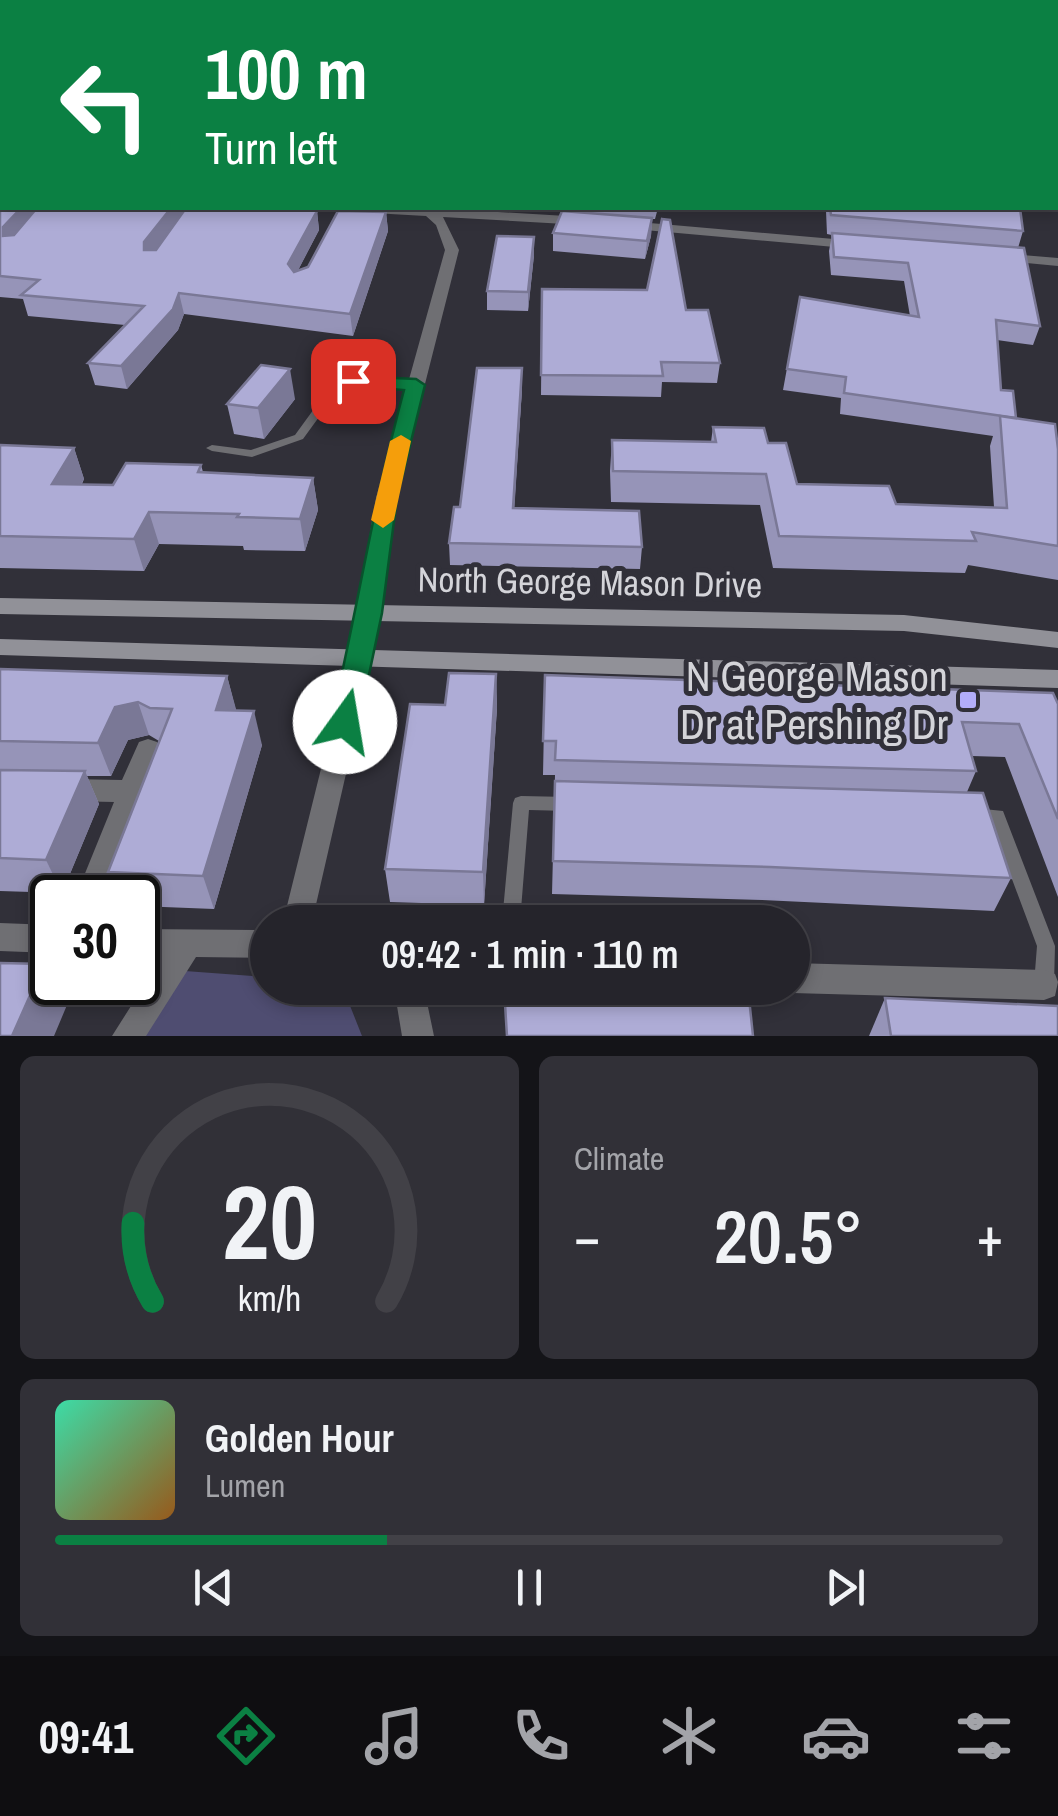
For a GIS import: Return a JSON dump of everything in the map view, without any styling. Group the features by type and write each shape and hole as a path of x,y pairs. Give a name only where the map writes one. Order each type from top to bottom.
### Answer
{"main road":[{"name":"North George Mason Drive","path":"0,606 904,623 1058,640"},
{"path":"0,646 1058,679"}],"street":[{"path":"302,905 370,613 386,498 452,250 442,222 427,210"},
{"path":"438,210 878,246"},
{"path":"991,256 1058,262"},
{"path":"99,875 148,749"},
{"path":"37,789 131,791"},
{"path":"0,937 30,938"},
{"path":"160,944 250,944"},
{"path":"128,1036 186,946"},
{"path":"810,979 1044,986"},
{"path":"412,1005 418,1036"}],"lane":[{"path":"212,448 252,454 300,436 332,393 353,381 416,385"},
{"path":"513,905 522,803 581,804"},
{"path":"957,815 997,816 1046,946 1044,986"}],"shaded area":[{"path":"185,971 250,976 250,1005 350,1005 362,1036 127,1036 155,1005 160,1005 160,999"}],"building":[{"path":"0,210 19,210 3,227 3,236 14,235 35,210 169,210 144,242 144,250 156,250 185,210 317,211 288,264 294,272 308,267 338,211 386,212 350,314 179,293 173,309 121,366 88,363 144,306 21,295 39,280 0,276"},
{"path":"830,210 1020,210 1023,231 831,215"},
{"path":"562,211 652,218 647,241 553,233"},
{"path":"662,219 670,220 686,310 708,310 720,363 661,362 663,376 541,375 542,289 647,290"},
{"path":"832,233 1024,248 1040,326 996,320 1001,390 1013,391 1016,418 844,393 846,377 787,369 800,297 919,317 908,263 834,257"},
{"path":"497,236 534,237 528,292 487,291"},
{"path":"261,365 290,369 258,408 227,404"},
{"path":"477,368 522,368 513,508 639,511 642,547 449,543 454,507 460,507"},
{"path":"1000,416 1055,424 1058,546 972,532 976,541 779,536 766,474 613,471 612,440 716,442 713,427 764,428 768,443 786,443 797,484 889,486 896,504 1007,508"},
{"path":"0,445 74,448 52,484 113,485 126,463 201,465 198,472 313,478 300,519 149,512 134,539 0,536"},
{"path":"0,669 227,676 216,710 254,711 203,876 108,872 172,709 150,708 138,702 115,707 98,743 0,741"},
{"path":"449,673 496,674 483,872 385,869 410,704 445,705"},
{"path":"545,675 1053,693 1058,704 1058,819 1019,724 962,722 976,771 555,760 556,741 543,741"},
{"path":"0,770 85,771 46,860 0,858"},
{"path":"555,781 983,793 1011,878 553,861"},
{"path":"0,963 30,964 30,996 12,1036 0,1036"},
{"path":"885,998 1058,1006 1058,1036 891,1036"},
{"path":"505,1005 750,1005 753,1036 507,1036"}],"slow traffic":[{"path":"383,520 401,441"}],"place":[{"name":"N George Mason Dr at Pershing Dr","path":"968,700"}],"route":[{"path":"345,722 370,613 386,498 416,385 353,381"}]}
